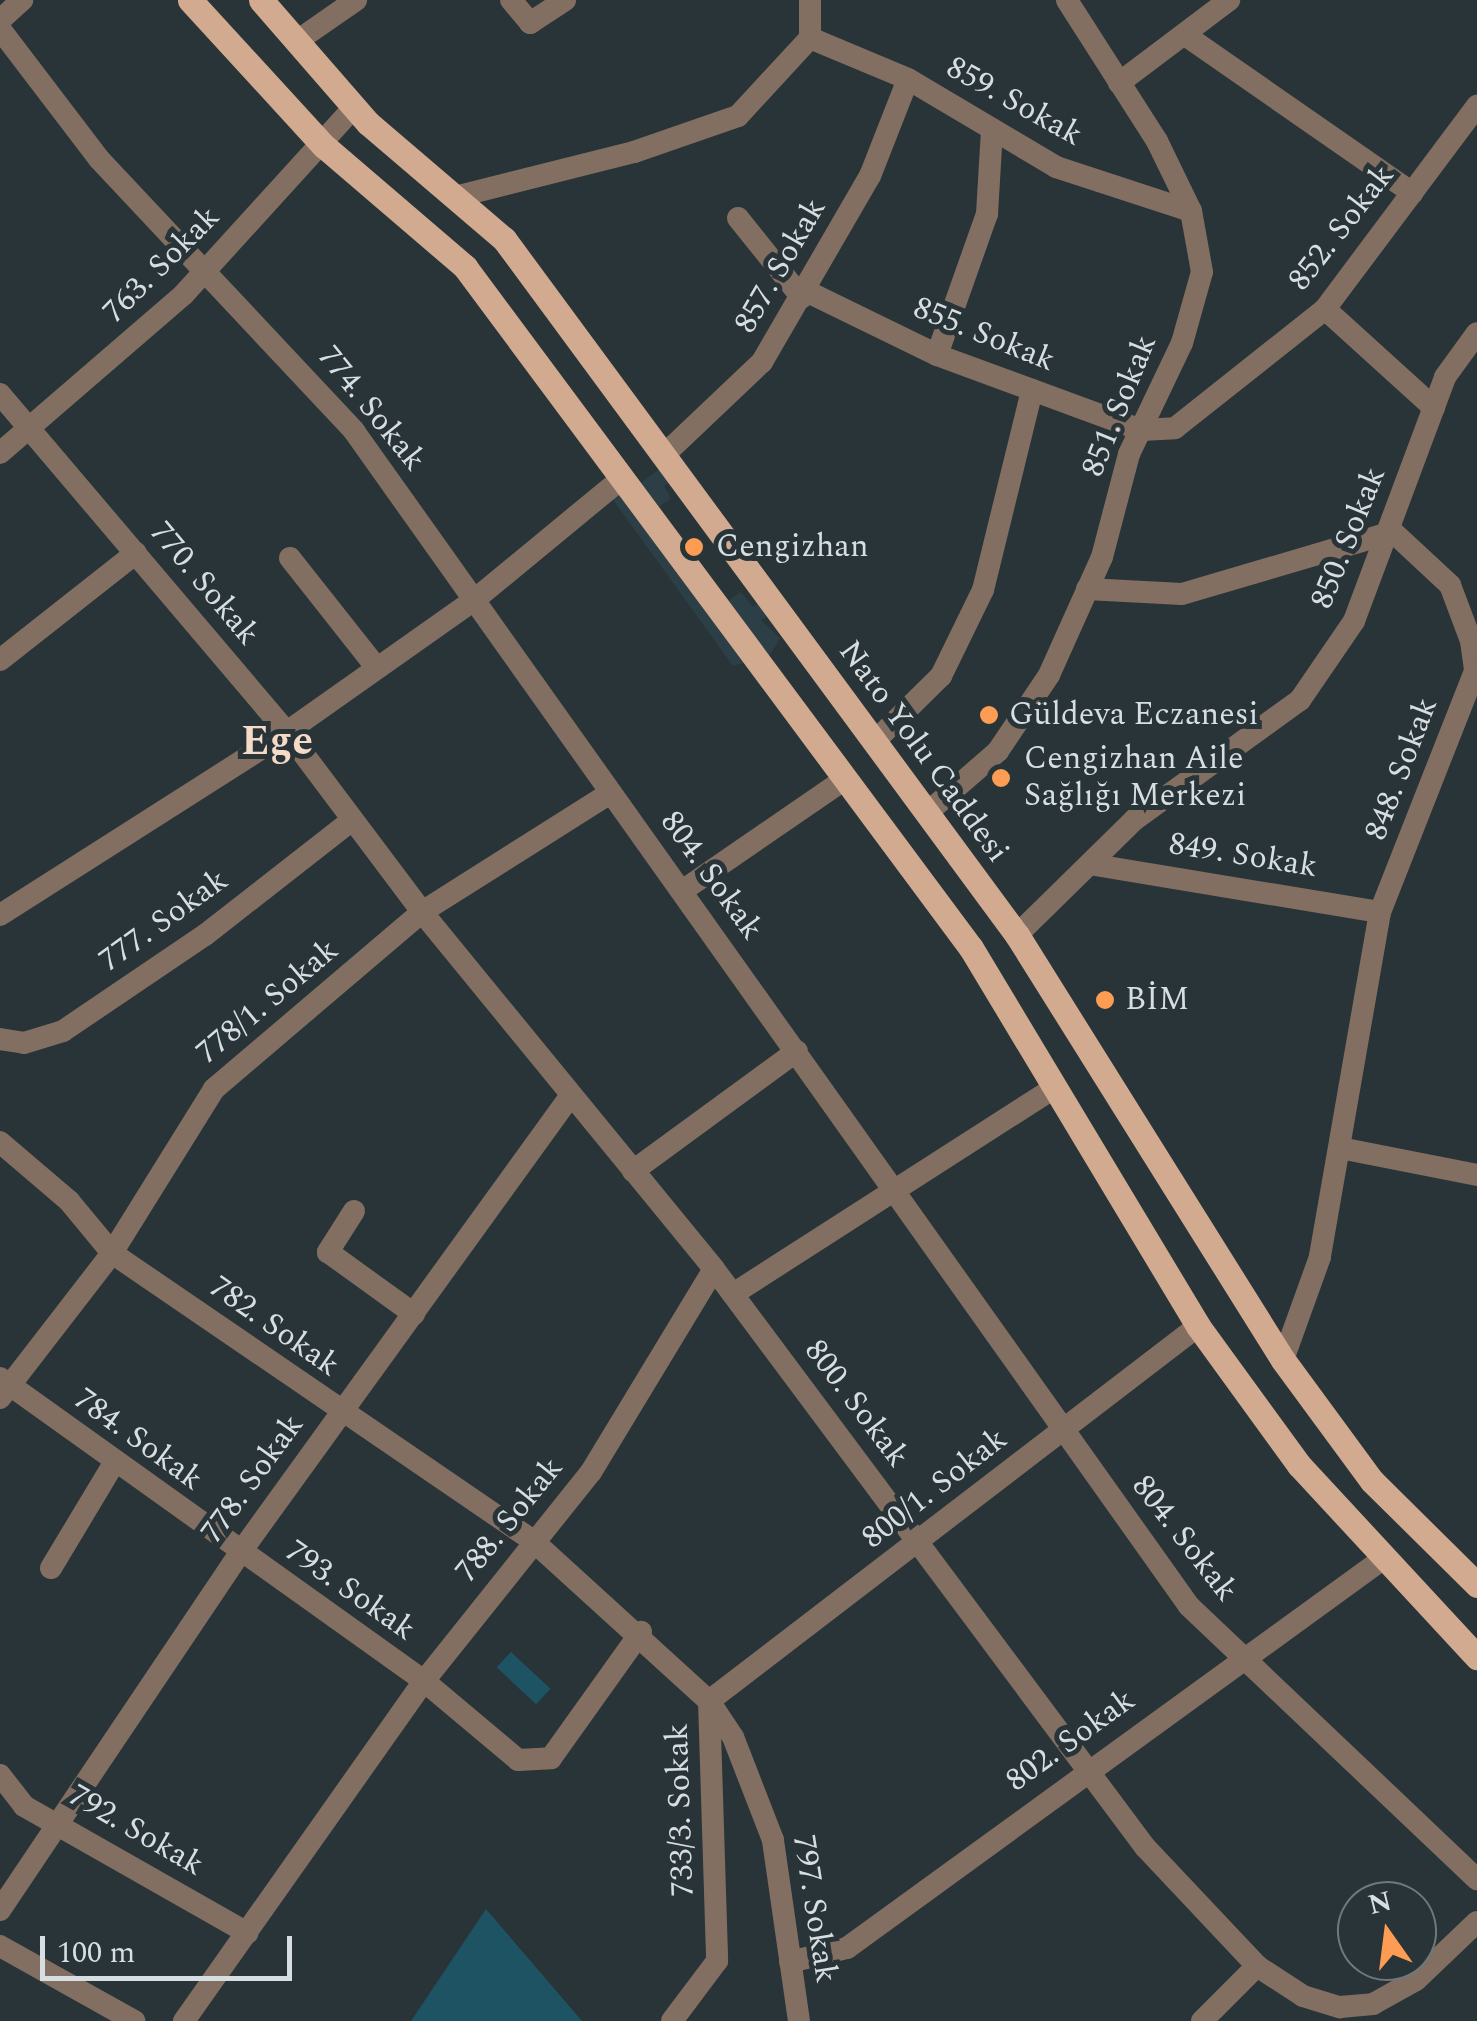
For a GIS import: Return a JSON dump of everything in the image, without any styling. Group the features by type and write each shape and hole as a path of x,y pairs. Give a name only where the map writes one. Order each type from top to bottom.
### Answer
{"main road":[{"path":"190,0 324,146 465,267 970,948 1198,1326 1299,1465 1477,1657"},
{"name":"Nato Yolu Caddesi","path":"261,0 354,107 504,239 1017,935 1284,1360 1372,1481 1477,1586"}],"street":[{"path":"0,20 22,0"},
{"path":"297,41 356,0"},
{"path":"511,0 530,22 566,0"},
{"path":"455,197 634,152 738,116 810,38 810,0"},
{"name":"851. Sokak","path":"927,814 998,752 1049,675 1088,590 1140,430 1182,343 1202,272 1191,211 1120,82 1066,0"},
{"path":"1120,82 1229,0"},
{"name":"774. Sokak","path":"0,29 99,159 201,273 354,431 473,601"},
{"path":"1186,35 1412,193"},
{"name":"859. Sokak","path":"810,38 908,79 1056,167 1191,211"},
{"name":"857. Sokak","path":"665,454 762,362 870,176 908,79"},
{"name":"852. Sokak","path":"1140,430 1175,428 1324,309 1477,106"},
{"name":"763. Sokak","path":"0,452 29,434 201,273 324,146 354,107"},
{"path":"937,356 987,214 992,129"},
{"path":"738,218 804,294"},
{"name":"855. Sokak","path":"804,294 937,356 1140,430"},
{"path":"1324,309 1434,408"},
{"name":"850. Sokak","path":"1017,935 1095,865 1134,820 1300,700 1354,621 1393,532 1434,408 1477,333"},
{"path":"875,741 941,676 983,590 1032,390"},
{"name":"770. Sokak","path":"0,394 29,434 287,732 352,820"},
{"path":"0,915 287,732 473,601 620,480"},
{"path":"1088,590 1182,594 1393,532"},
{"name":"848. Sokak","path":"1284,1360 1320,1257 1380,912 1476,671 1450,585 1393,532"},
{"path":"0,660 136,554"},
{"path":"290,558 376,668"},
{"name":"804. Sokak","path":"473,601 895,1190 1062,1432 1190,1606 1240,1658 1477,1879"},
{"path":"682,891 845,779"},
{"name":"778/1. Sokak","path":"3,1387 112,1253 214,1089 422,912 610,793"},
{"name":"800. Sokak","path":"352,820 422,912 714,1269 1144,1846 1258,1966 1303,1996 1340,2007 1373,2004 1416,1980 1477,1922"},
{"name":"777. Sokak","path":"0,1039 24,1043 63,1031 205,936 352,820"},
{"name":"849. Sokak","path":"1095,865 1380,912"},
{"path":"633,1171 796,1051"},
{"path":"733,1294 1054,1088"},
{"name":"778. Sokak","path":"0,1910 240,1553 571,1095"},
{"name":"782. Sokak","path":"0,1142 69,1201 112,1253 532,1540"},
{"path":"1340,1148 1477,1176"},
{"path":"354,1211 328,1252 414,1314"},
{"name":"788. Sokak","path":"248,1933 344,1804 424,1682 532,1540 592,1472 714,1269"},
{"name":"800/1. Sokak","path":"709,1701 1198,1326"},
{"name":"784. Sokak","path":"3,1387 240,1553"},
{"path":"51,1568 114,1463"},
{"name":"733/3. Sokak","path":"532,1540 641,1632 709,1701 717,1961 672,2021"},
{"name":"793. Sokak","path":"240,1553 424,1682 512,1757 540,1762 552,1758 641,1632"},
{"name":"802. Sokak","path":"790,1962 848,1948 1086,1768 1384,1558"},
{"name":"797. Sokak","path":"709,1701 733,1737 773,1840 799,2021"},
{"name":"792. Sokak","path":"0,1776 24,1806 248,1933"},
{"path":"184,2021 248,1933"},
{"path":"0,1946 134,2021"},
{"path":"1202,2021 1258,1966"}],"shaded area":[{"path":"666,436 799,621 775,612 761,620 780,638 770,655 733,666 601,483 625,494 668,463 655,443","holes":["678,476 765,598 753,607 741,592 728,601 659,507 671,498 664,486"]},
{"path":"511,1652 550,1689 536,1704 497,1667"},
{"path":"486,1909 582,2021 411,2021"}],"place":[{"name":"Cengizhan","path":"694,547"},
{"name":"Güldeva Eczanesi","path":"989,715"},
{"name":"Cengizhan Aile Sağlığı Merkezi","path":"1001,778"},
{"name":"BİM","path":"1105,1000"}],"district":[{"name":"Ege","path":"277,742"}]}
